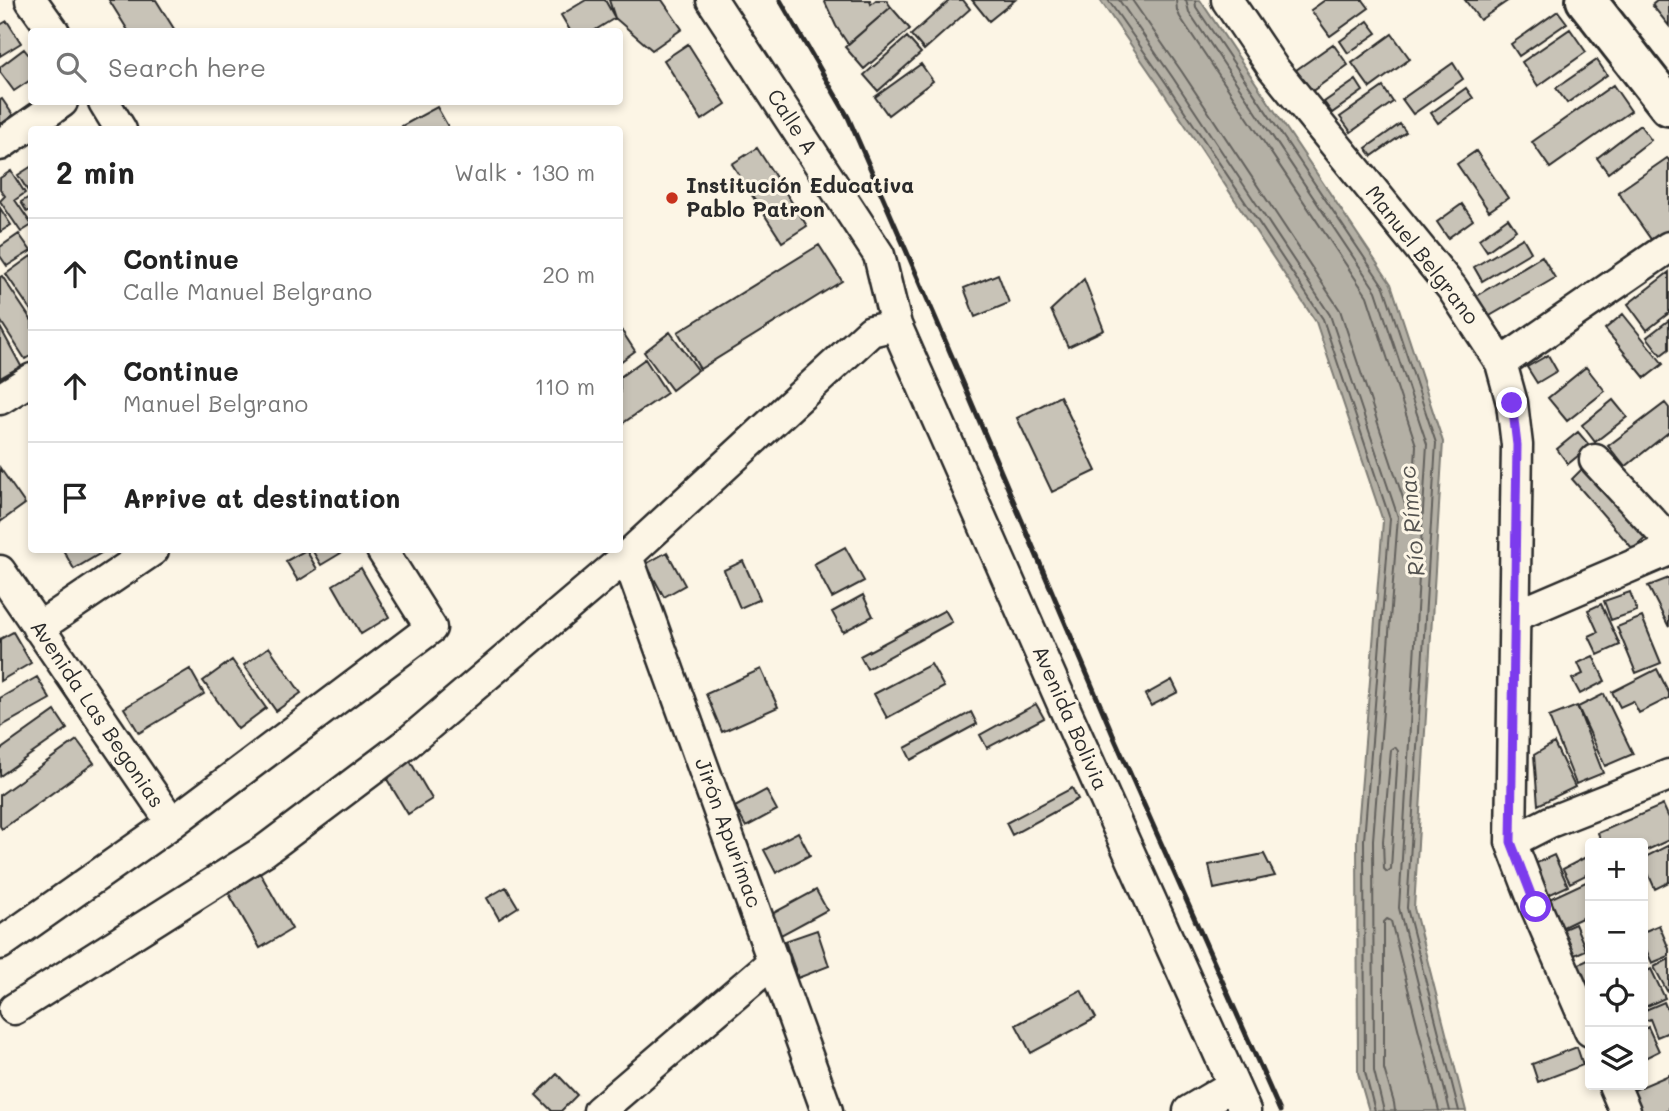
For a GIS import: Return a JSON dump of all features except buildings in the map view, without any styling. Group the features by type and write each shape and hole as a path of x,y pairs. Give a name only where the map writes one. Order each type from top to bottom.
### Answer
{"highway":[{"path":"1586,0 1669,106"}],"street":[{"path":"31,0 51,28"},
{"name":"Calle A","path":"712,0 879,255 896,325"},
{"name":"Manuel Belgrano","path":"1227,0 1273,68 1452,288 1501,363 1512,403 1517,445 1511,842"},
{"path":"0,145 58,105"},
{"path":"106,105 119,126"},
{"path":"1501,363 1669,247"},
{"path":"14,1009 264,851 406,744 627,556 871,331 896,325"},
{"name":"Avenida Bolivia","path":"896,325 1239,1098"},
{"path":"0,399 28,382"},
{"path":"1595,460 1669,540"},
{"path":"1515,616 1669,550"},
{"path":"38,628 149,553"},
{"path":"0,944 172,823 431,628 384,553"},
{"name":"Jirón Apurímac","path":"627,556 827,1111"},
{"name":"Avenida Las Begonias","path":"0,571 172,823"},
{"path":"1588,1027 1511,842 1550,822 1667,782"},
{"path":"599,1111 774,961"},
{"path":"1616,1090 1625,1111"},
{"path":"1189,1111 1239,1098"}],"water":[{"name":"Río Rímac","path":"1100,0 1200,0 1391,284 1443,442 1414,908 1466,1111 1369,1111 1358,1073 1357,840 1383,521 1316,322"}],"railway":[{"path":"780,0 848,117 1113,735 1280,1111"}],"place":[{"name":"Institución Educativa Pablo Patron","path":"672,198"}],"route":[{"path":"1512,403 1517,445 1511,842 1536,907"}]}
